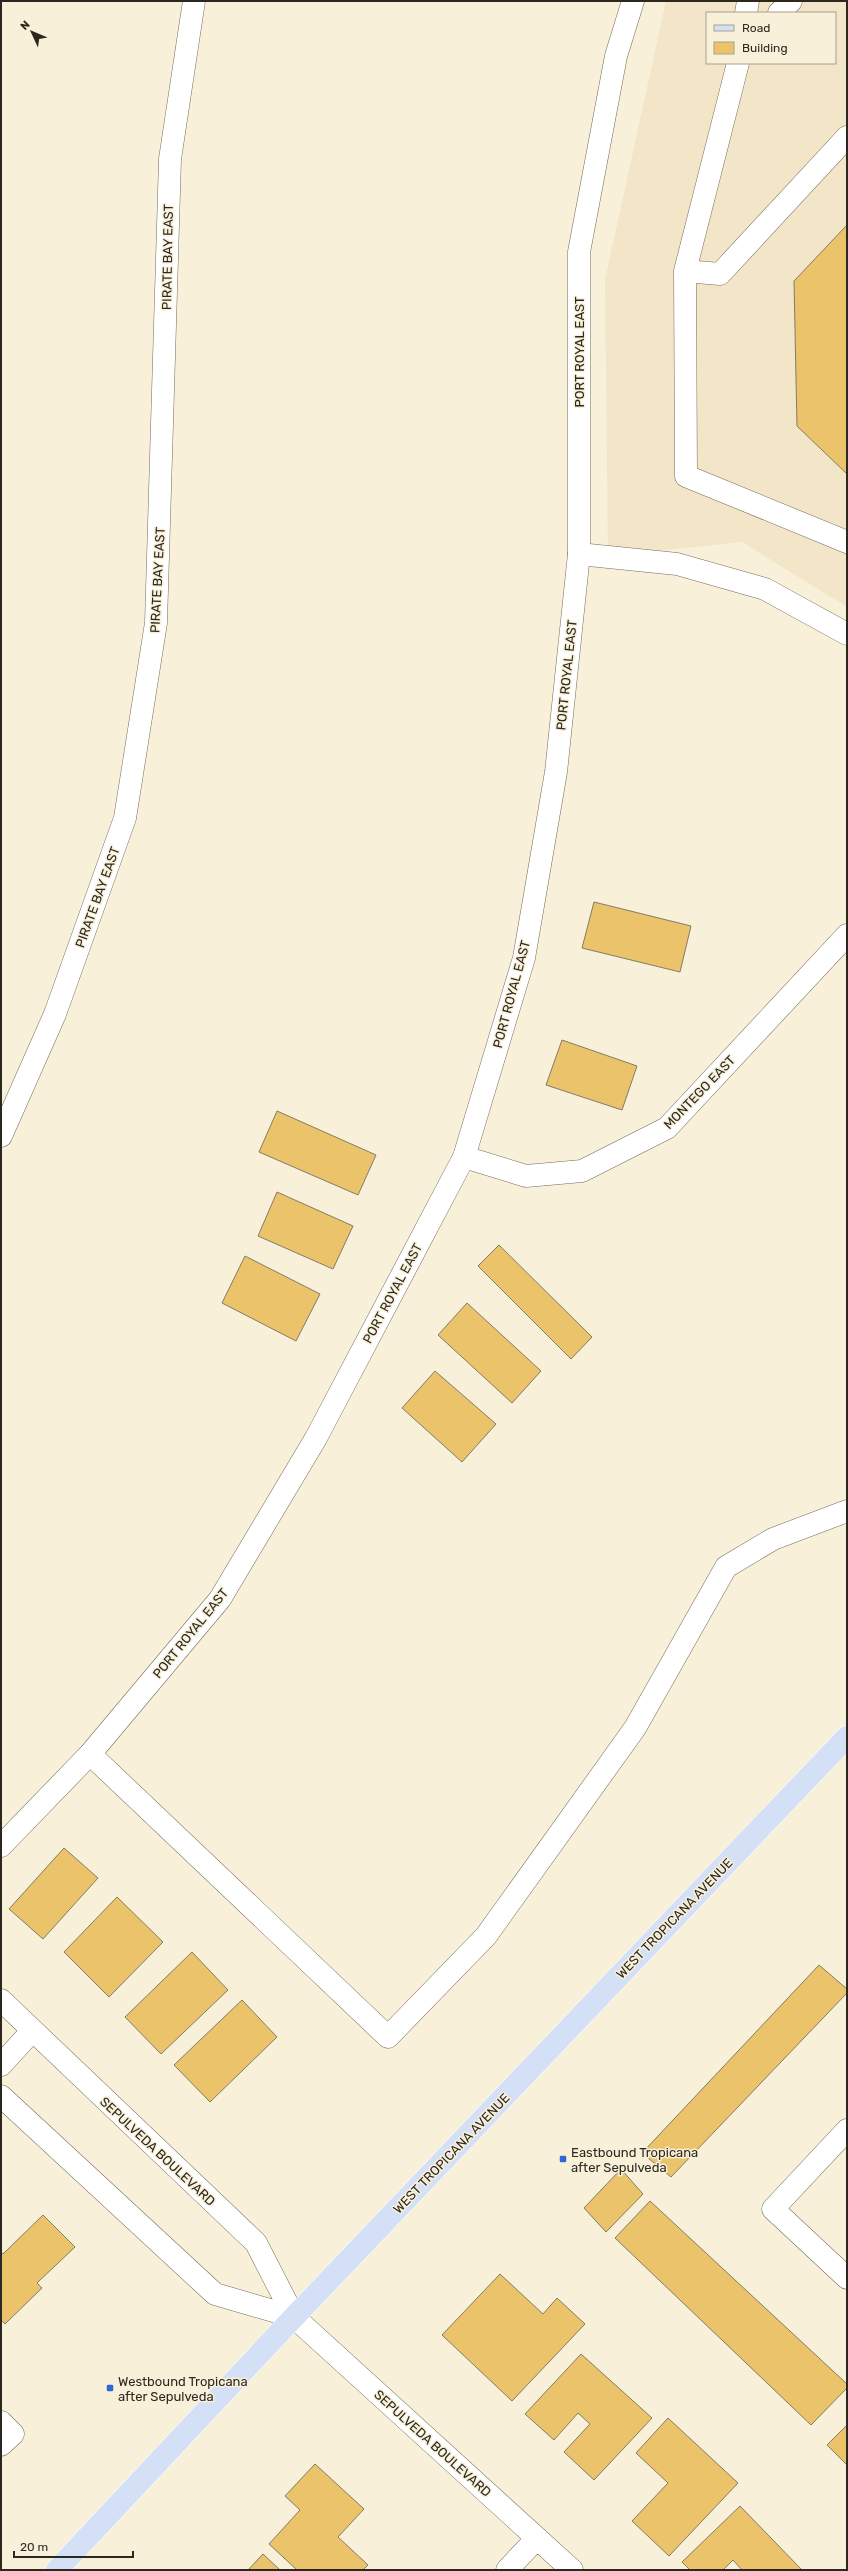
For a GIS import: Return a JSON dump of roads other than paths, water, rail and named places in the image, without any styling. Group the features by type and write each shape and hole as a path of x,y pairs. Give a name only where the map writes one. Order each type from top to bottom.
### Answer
{"main road":[{"name":"WEST TROPICANA AVENUE","path":"57,2570 294,2317 847,1737"}],"street":[{"name":"PIRATE BAY EAST","path":"1,1136 55,1014 125,818 156,623 170,159 194,1"},
{"name":"PORT ROYAL EAST","path":"1,1846 90,1754 220,1599 316,1438 464,1157 524,958 556,772 579,554 578,252 616,56 633,1"},
{"path":"746,12 748,1"},
{"path":"780,12 791,1"},
{"path":"738,64 685,271 686,476 847,542"},
{"path":"685,271 720,274 847,137"},
{"path":"579,554 677,564 765,589 847,634"},
{"name":"MONTEGO EAST","path":"464,1157 526,1176 582,1171 667,1128 847,935"},
{"path":"90,1754 388,2037 490,1930 635,1728 726,1567 773,1539 847,1511"},
{"name":"SEPULVEDA BOULEVARD","path":"1,2000 256,2243 294,2317 572,2570"},
{"path":"1,2065 32,2031"},
{"name":"SEPULVEDA BOULEVARD","path":"1,2096 215,2294 294,2317"},
{"path":"847,2130 773,2209 847,2278"},
{"path":"1,2422 13,2434 1,2445"},
{"path":"507,2570 537,2538"}],"place":[{"name":"Eastbound Tropicana after Sepulveda","path":"563,2159"},
{"name":"Westbound Tropicana after Sepulveda","path":"110,2388"}]}
